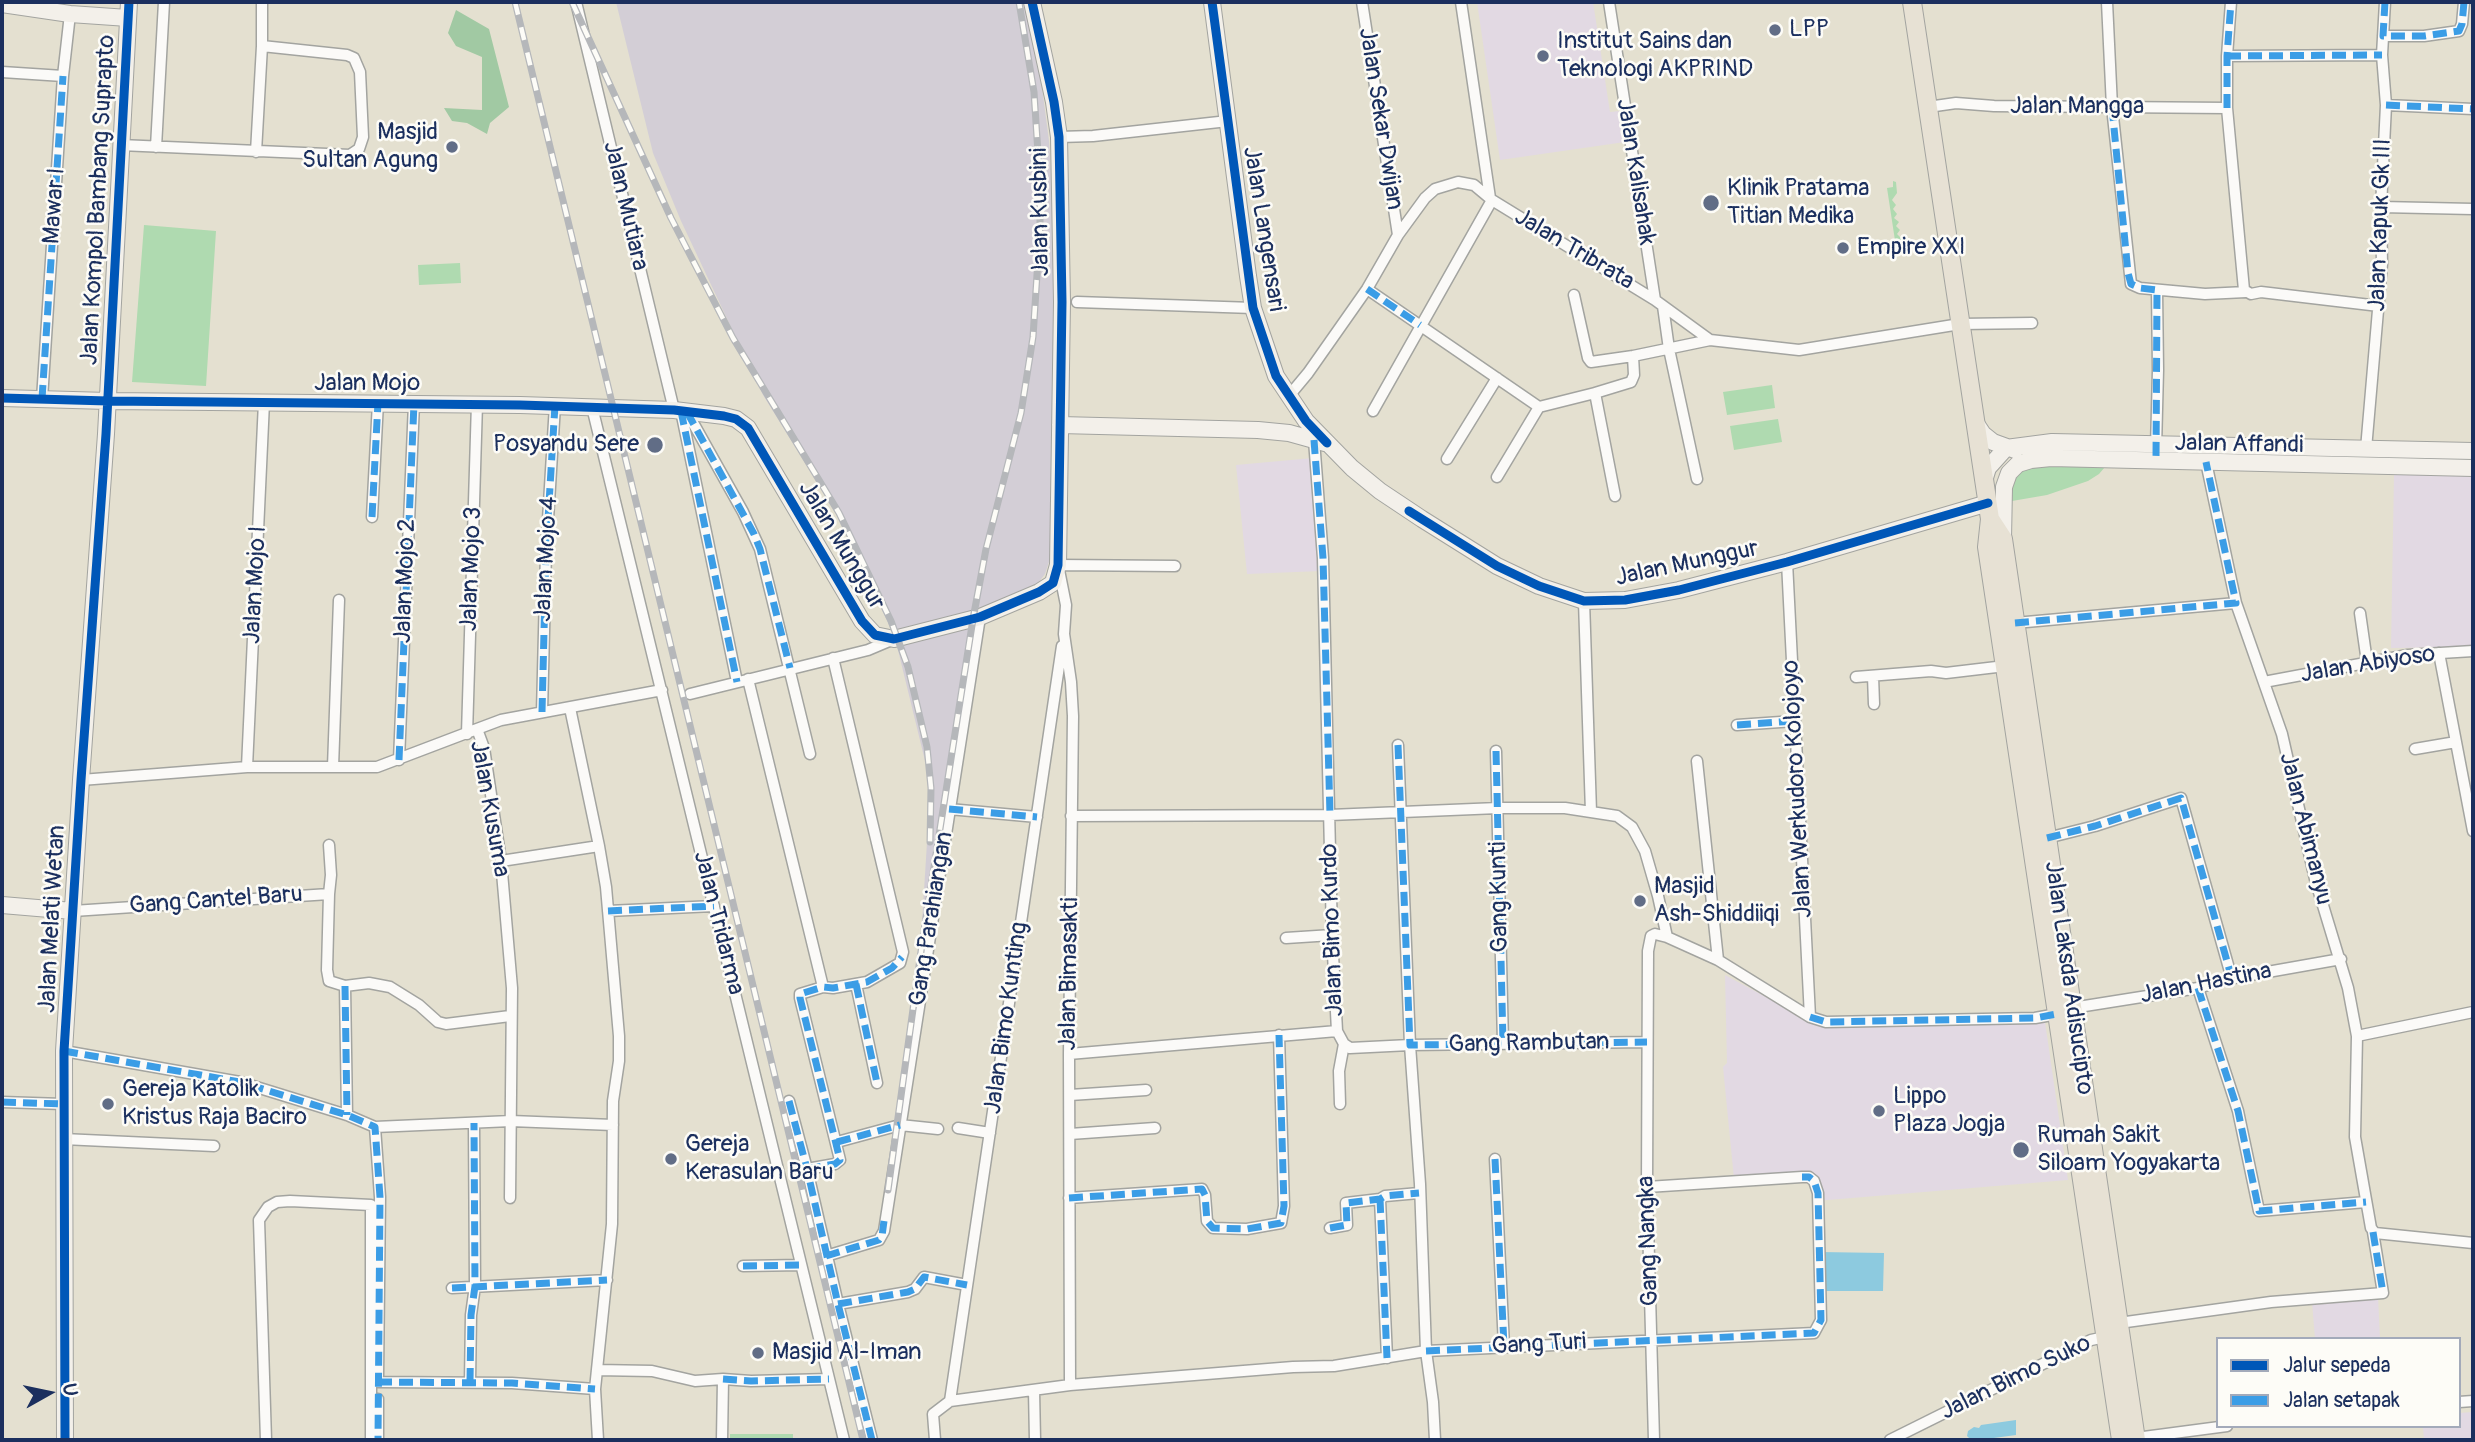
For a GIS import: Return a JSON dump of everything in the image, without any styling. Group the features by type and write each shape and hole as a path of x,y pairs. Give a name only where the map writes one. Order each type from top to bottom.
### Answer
{"main road":[{"name":"Jalan Laksda Adisucipto","path":"1912,2 1989,511 1987,541 2005,666 2028,770 2047,838 2064,1011 2119,1322 2131,1440"},
{"name":"Jalan Laksda Adisucipto","path":"1989,511 2003,539 2015,623 2028,770 2064,1011 2105,1337 2131,1440"}],"street":[{"path":"156,147 164,2"},
{"path":"256,152 262,2"},
{"name":"Jalan Mutiara","path":"576,2 681,411"},
{"name":"Jalan Kusbini","path":"1032,2 1059,137 1062,302 1060,425"},
{"name":"Jalan Langensari","path":"1212,2 1254,308 1276,376 1321,442"},
{"name":"Jalan Sekar Dwijan","path":"1362,2 1398,235"},
{"path":"1373,411 1491,199 1461,2"},
{"name":"Jalan Kalisahak","path":"1609,2 1659,303 1697,478"},
{"path":"2107,2 2112,107 2131,284 2157,290 2205,294 2246,292 2379,306"},
{"path":"2231,2 2227,108 2242,283 2246,292"},
{"name":"Jalan Kapuk Gk III","path":"2366,449 2379,306 2386,106 2382,55 2385,2"},
{"path":"2383,36 2424,36 2459,30 2464,2"},
{"path":"2,4 70,14 129,10"},
{"name":"Jalan Kompol Bambang Suprapto","path":"108,401 129,10"},
{"name":"Mawar I","path":"42,399 63,76 70,14"},
{"path":"120,145 349,155 359,149 363,136 360,72 354,58 262,46"},
{"path":"2227,56 2382,55"},
{"path":"2,72 63,76"},
{"name":"Jalan Mangga","path":"1928,107 1956,103 1994,106 2227,108"},
{"path":"2386,106 2473,109"},
{"path":"1059,137 1093,136 1228,121"},
{"name":"Jalan Tribrata","path":"1288,397 1367,289 1398,235 1425,198 1434,188 1458,182 1474,186 1659,303 1710,340 1798,350 1960,324 2032,323"},
{"path":"2381,207 2473,209"},
{"path":"1367,289 1539,407"},
{"path":"2156,461 2157,290"},
{"path":"1574,295 1589,361 1633,356 1710,340"},
{"path":"1077,302 1254,308"},
{"path":"1497,477 1539,407 1631,382 1634,375 1633,356"},
{"path":"1447,459 1497,378"},
{"path":"1595,393 1615,496"},
{"name":"Jalan Mojo","path":"2,398 477,403 626,408"},
{"name":"Jalan Melati Wetan","path":"65,1440 64,1051 108,401"},
{"name":"Jalan Mojo I","path":"247,767 264,402"},
{"path":"372,517 379,402"},
{"name":"Jalan Mojo 2","path":"399,760 414,403"},
{"name":"Jalan Mojo 3","path":"472,732 477,403"},
{"name":"Jalan Mojo 4","path":"542,712 546,552 555,405"},
{"name":"Jalan Tridarma","path":"592,407 844,1440"},
{"name":"Jalan Munggur","path":"626,408 681,411 736,419 748,428 862,621 875,635 894,639 980,617 1039,592 1053,583 1058,565"},
{"path":"681,411 757,541 810,754"},
{"path":"681,411 743,680 823,987"},
{"path":"1974,421 1993,442 2006,448 2051,458"},
{"path":"1060,425 1058,565 1175,566"},
{"name":"Jalan Munggur","path":"1060,425 1258,430 1289,433 1321,442 1380,491 1497,566 1539,586 1584,601 1625,600 1679,590 1989,511"},
{"name":"Jalan Bimo Kurdo","path":"1321,442 1332,935 1337,1031 1343,1044 1350,1048 1410,1045"},
{"name":"Jalan Affandi","path":"2006,448 2052,442 2473,451"},
{"path":"1984,481 1988,468 2006,448"},
{"path":"2365,466 2366,449"},
{"path":"2003,539 2004,486 2009,473 2018,464 2051,458"},
{"name":"Jalan Affandi","path":"2051,458 2473,468"},
{"name":"Jalan Abimanyu","path":"2119,1322 2260,1303 2383,1293 2354,1124 2357,1036 2341,959 2315,879 2282,734 2236,603 2206,462"},
{"name":"Jalan Werkudoro Kolojoyo","path":"1787,562 1810,1017"},
{"name":"Jalan Bimasakti","path":"1058,565 1066,605 1064,634 1073,716 1069,1054 1070,1385"},
{"path":"333,767 339,600"},
{"path":"1584,601 1591,812"},
{"path":"2015,623 2236,603"},
{"path":"2360,613 2367,662"},
{"name":"Gang Parahiangan","path":"826,1256 879,1240 882,1236 980,617"},
{"name":"Jalan Bimo Kunting","path":"950,1401 1064,634"},
{"path":"690,694 868,650 894,639"},
{"name":"Jalan Abiyoso","path":"2264,682 2407,655 2473,651"},
{"path":"2439,653 2473,831"},
{"path":"807,1169 835,1164 840,1160 800,994 823,987 827,989 867,982 900,962 903,952 833,658"},
{"path":"1856,677 1931,671 1946,673 2005,666"},
{"path":"1873,676 1874,704"},
{"path":"472,732 501,720 662,690"},
{"path":"570,708 598,846 608,911 619,1036 613,1125 612,1213 595,1389 598,1440"},
{"path":"1737,725 1795,721"},
{"name":"Jalan Kusuma","path":"81,780 247,767 377,767 472,732 484,748 501,861 512,988 510,1198"},
{"path":"2415,749 2456,742"},
{"path":"1398,745 1426,1351 1435,1440"},
{"name":"Gang Kunti","path":"1496,751 1503,1043"},
{"path":"1697,761 1718,960"},
{"path":"2047,838 2095,827 2181,798 2232,979"},
{"path":"1071,816 1330,815 1498,808 1565,808 1617,816 1632,827 1645,851 1667,937 1718,960 1810,1017"},
{"path":"949,809 1037,817"},
{"path":"329,845 329,894"},
{"path":"501,861 598,846"},
{"name":"Gang Cantel Baru","path":"73,911 329,894 327,977 329,981 345,986"},
{"path":"2,905 73,911"},
{"path":"608,911 714,906"},
{"name":"Gang Nangka","path":"1654,1440 1647,1188 1648,941 1655,934 1667,937"},
{"path":"1286,938 1332,935"},
{"name":"Jalan Hastina","path":"1810,1017 1826,1022 2035,1018 2341,959"},
{"path":"347,1115 345,986 369,983 390,987 438,1022 446,1024 510,1016"},
{"path":"856,985 877,1083"},
{"path":"2198,988 2238,1111 2259,1211 2366,1202"},
{"path":"2357,1036 2473,1012"},
{"path":"1069,1054 1337,1031"},
{"path":"1069,1198 1202,1189 1207,1221 1213,1227 1247,1229 1281,1223 1284,1206 1279,1035"},
{"name":"Gang Rambutan","path":"1410,1045 1647,1042"},
{"path":"1340,1104 1339,1071 1343,1044"},
{"path":"64,1051 240,1082 347,1115 375,1127 511,1121 613,1125"},
{"path":"1070,1095 1146,1090"},
{"path":"789,1101 872,1440"},
{"path":"2,1102 63,1104"},
{"path":"470,1382 471,1315 475,1286 474,1123"},
{"path":"837,1142 900,1125 938,1129"},
{"path":"375,1127 380,1197 378,1440"},
{"path":"958,1128 990,1133"},
{"path":"1070,1134 1155,1128"},
{"path":"63,1139 214,1146"},
{"path":"1495,1159 1504,1346"},
{"name":"Gang Turi","path":"1426,1351 1814,1333 1821,1320 1818,1193 1814,1181 1809,1177 1802,1177 1647,1188"},
{"path":"1330,1228 1347,1225 1346,1203 1419,1193"},
{"path":"1380,1199 1387,1358"},
{"path":"266,1440 258,1220 268,1207 277,1202 290,1201 371,1205 371,1440"},
{"path":"2373,1232 2473,1243"},
{"path":"743,1266 801,1265"},
{"path":"838,1304 908,1292 915,1289 925,1277 967,1285"},
{"path":"452,1287 607,1280"},
{"name":"Jalan Bimo Suko","path":"1890,1440 2091,1339 2105,1337"},
{"path":"935,1440 933,1414 950,1401 1070,1385 1334,1366 1426,1351"},
{"path":"597,1370 652,1371 695,1381 829,1379"},
{"path":"722,1440 723,1379"},
{"path":"378,1382 512,1382 595,1389"},
{"path":"1034,1390 1035,1440"},
{"path":"2131,1440 2216,1428"}],"shaded area":[{"path":"616,2 1027,2 1038,57 1049,141 1059,293 1058,449 1050,559 1045,574 1035,587 989,606 892,631 837,514 763,395 681,221 653,153"},
{"name":"Institut Sains dan Teknologi AKPRIND","path":"1477,2 1593,2 1610,112 1620,111 1625,142 1500,160"},
{"path":"1313,458 1321,571 1247,574 1236,465"},
{"path":"2394,473 2473,475 2473,647 2391,648"},
{"path":"974,626 925,939 921,939 929,810 927,769 897,646"},
{"name":"Lippo Plaza Jogja","path":"1725,975 1818,1025 2045,1022 2068,1180 1816,1201 1814,1174 1734,1179 1723,1067 1727,1063"},
{"path":"2378,1296 2380,1337 2315,1337 2312,1302"},
{"path":"2473,1412 2473,1440 2424,1440 2423,1428 2461,1428 2461,1413"}],"green space":[{"path":"456,10 489,29 509,107 490,123 487,134 467,123 452,121 444,108 482,110 482,57 456,46 448,33"},
{"path":"1893,181 1896,182 1897,193 1892,200 1897,214 1894,218 1899,222 1896,226 1900,230 1897,234 1906,243 1896,247 1887,188 1893,187"},
{"path":"144,225 216,231 206,386 132,382"},
{"path":"460,263 461,283 419,285 418,265"},
{"path":"1772,385 1775,408 1727,415 1723,392"},
{"path":"1778,419 1782,442 1734,450 1730,426"},
{"path":"2038,465 2105,467 2088,481 2047,495 2012,501 2010,487 2017,472"},
{"path":"730,1434 793,1434 793,1440 730,1440"}],"water":[{"path":"1820,1252 1884,1253 1883,1291 1823,1291"},
{"path":"2016,1420 2016,1435 1979,1440 1971,1440 1967,1436 1968,1431 1974,1427"}],"railway":[{"path":"515,2 863,1440"},
{"path":"572,2 671,218 733,338 839,513 891,621 908,667 927,747 931,788 930,842"},
{"path":"888,1190 923,937 973,619 986,549 1021,413 1033,337 1040,184 1034,92 1019,2"}],"marked path":[{"path":"2227,108 2231,2"},
{"path":"2385,2 2383,36 2424,36 2459,31 2464,2"},
{"path":"2227,56 2382,55"},
{"path":"42,399 63,76"},
{"path":"2386,105 2473,109"},
{"path":"2112,107 2128,273 2131,284 2157,290 2156,461"},
{"path":"1367,289 1420,325"},
{"path":"372,517 378,402"},
{"path":"399,760 414,403"},
{"path":"542,712 546,552 555,405"},
{"path":"681,411 737,682"},
{"path":"687,412 754,534 790,668"},
{"path":"1314,440 1323,558 1330,815"},
{"path":"2015,623 2236,603 2206,462"},
{"path":"1737,725 1795,721"},
{"path":"1398,745 1410,1045 1647,1042"},
{"path":"1496,751 1503,1043"},
{"path":"2047,838 2095,826 2181,798 2232,979"},
{"path":"949,809 1037,817"},
{"path":"608,911 714,906"},
{"path":"807,1169 835,1164 840,1160 800,994 823,987 833,988 867,982 892,968 902,957"},
{"path":"856,984 877,1083"},
{"path":"345,986 347,1115"},
{"path":"2198,988 2238,1111 2259,1211 2366,1202"},
{"path":"1810,1017 1826,1022 2035,1018 2057,1014"},
{"path":"1069,1198 1202,1189 1207,1221 1213,1228 1247,1229 1281,1223 1284,1206 1279,1035"},
{"path":"64,1051 240,1082 347,1115 375,1127 380,1197 378,1440"},
{"path":"789,1101 872,1440"},
{"path":"2,1102 63,1104"},
{"path":"470,1382 471,1315 475,1286 474,1123"},
{"path":"837,1142 900,1125"},
{"path":"1495,1159 1504,1346"},
{"path":"1426,1351 1814,1333 1821,1320 1818,1193 1814,1181 1809,1177 1802,1177"},
{"path":"1330,1228 1347,1225 1346,1203 1419,1193"},
{"path":"1380,1199 1387,1358"},
{"path":"826,1256 879,1240 884,1221"},
{"path":"2373,1232 2383,1293"},
{"path":"743,1266 801,1265"},
{"path":"838,1304 908,1292 915,1289 924,1277 967,1285"},
{"path":"452,1288 607,1280"},
{"path":"723,1379 829,1379"},
{"path":"378,1382 512,1383 595,1389"}],"cycle path":[{"path":"65,1440 64,1051 106,434 129,2"},
{"path":"2,398 520,405 674,410 724,416 736,419 748,428 862,621 875,635 894,639 980,617 1039,592 1053,583 1058,565 1062,302 1059,137 1032,2"},
{"path":"1212,2 1253,308 1276,376 1306,421 1327,443"},
{"path":"1409,511 1497,566 1539,586 1584,601 1625,600 1679,590 1787,562 1988,503"}],"place":[{"name":"LPP","path":"1775,30"},
{"name":"Institut Sains dan Teknologi AKPRIND","path":"1543,56"},
{"name":"Masjid Sultan Agung","path":"452,147"},
{"name":"Klinik Pratama Titian Medika","path":"1711,203"},
{"name":"Empire XXI","path":"1843,248"},
{"name":"Posyandu Sere","path":"655,445"},
{"name":"Masjid Ash-Shiddiiqi","path":"1640,901"},
{"name":"Gereja Katolik Kristus Raja Baciro","path":"108,1104"},
{"name":"Lippo Plaza Jogja","path":"1879,1111"},
{"name":"Rumah Sakit Siloam Yogyakarta","path":"2021,1150"},
{"name":"Gereja Kerasulan Baru","path":"671,1159"},
{"name":"Masjid Al-Iman","path":"758,1353"}]}
